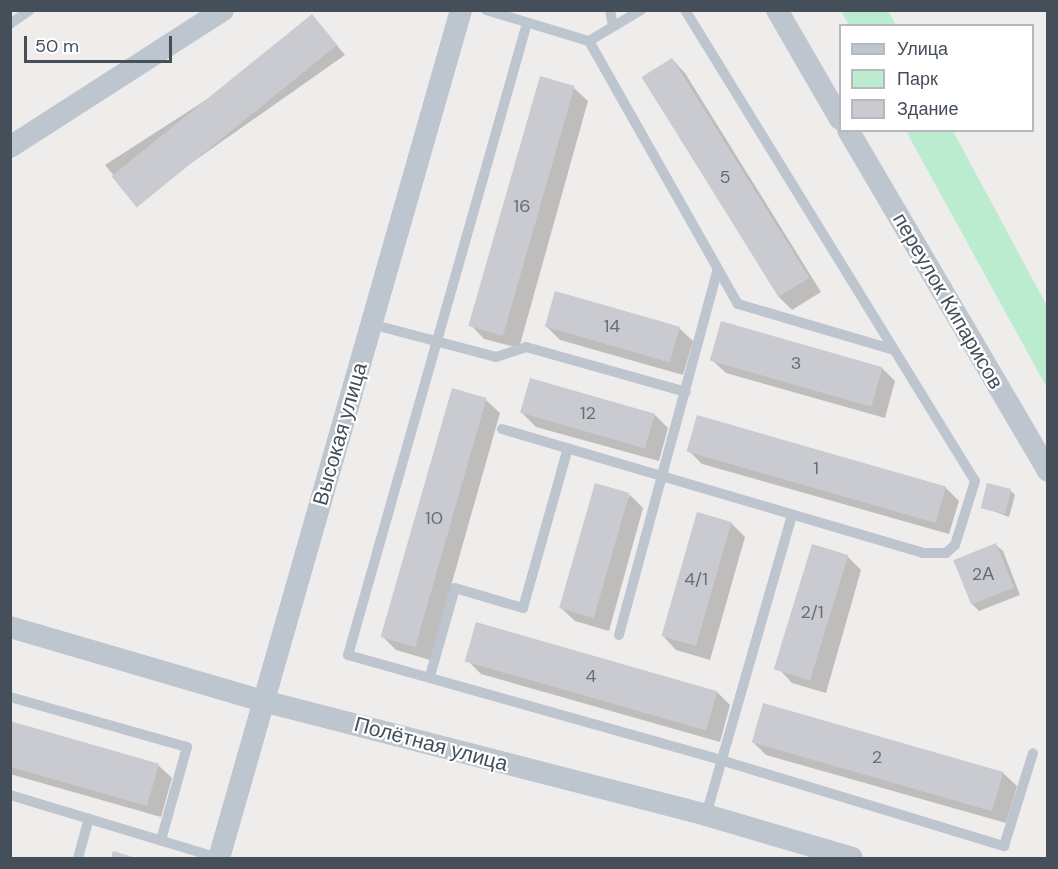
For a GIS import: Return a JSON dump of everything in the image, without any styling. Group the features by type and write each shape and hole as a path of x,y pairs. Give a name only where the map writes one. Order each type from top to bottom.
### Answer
{"street":[{"path":"10,147 223,10"},
{"name":"Высокая улица","path":"219,858 460,10"},
{"path":"777,10 839,116"},
{"name":"переулок Кипарисов","path":"849,132 1047,471"},
{"name":"Полётная улица","path":"10,627 263,701 706,815 852,858"}],"lane":[{"path":"10,24 30,10"},
{"path":"486,10 590,41 738,304 891,348"},
{"path":"610,10 613,27"},
{"path":"590,41 641,10"},
{"path":"502,429 922,553 946,553 955,546 975,481 685,10"},
{"path":"526,23 348,655 430,676 724,761 1004,846 1033,753"},
{"path":"620,635 718,269"},
{"path":"371,324 496,357 526,347 686,392"},
{"path":"430,676 455,588 523,608 568,448"},
{"path":"706,815 724,761 792,515"},
{"path":"10,698 187,747 161,840"},
{"path":"10,795 219,858"},
{"path":"78,858 89,819"}],"green space":[{"path":"841,11 888,11 895,24 848,24"},
{"path":"907,132 954,132 1047,306 1047,388"}],"building":[{"path":"312,14 337,45 137,207 111,176"},
{"path":"672,58 809,278 779,297 641,77"},
{"path":"540,76 575,86 503,336 468,326"},
{"path":"555,291 680,327 670,362 545,327"},
{"path":"721,321 882,367 871,407 710,360"},
{"path":"530,378 655,414 645,448 520,413"},
{"path":"452,388 487,398 415,647 381,637"},
{"path":"697,415 946,486 935,523 687,452"},
{"path":"595,483 630,493 594,618 559,608"},
{"path":"987,483 1011,489 1005,514 981,508"},
{"path":"697,512 732,522 696,646 661,636"},
{"path":"996,543 1014,588 971,605 953,560"},
{"path":"812,544 848,555 810,680 774,669"},
{"path":"476,622 717,691 706,731 465,661"},
{"path":"763,703 1003,772 992,811 752,742"},
{"path":"10,721 159,764 147,806 10,767"},
{"path":"113,851 136,858 111,858"}]}
